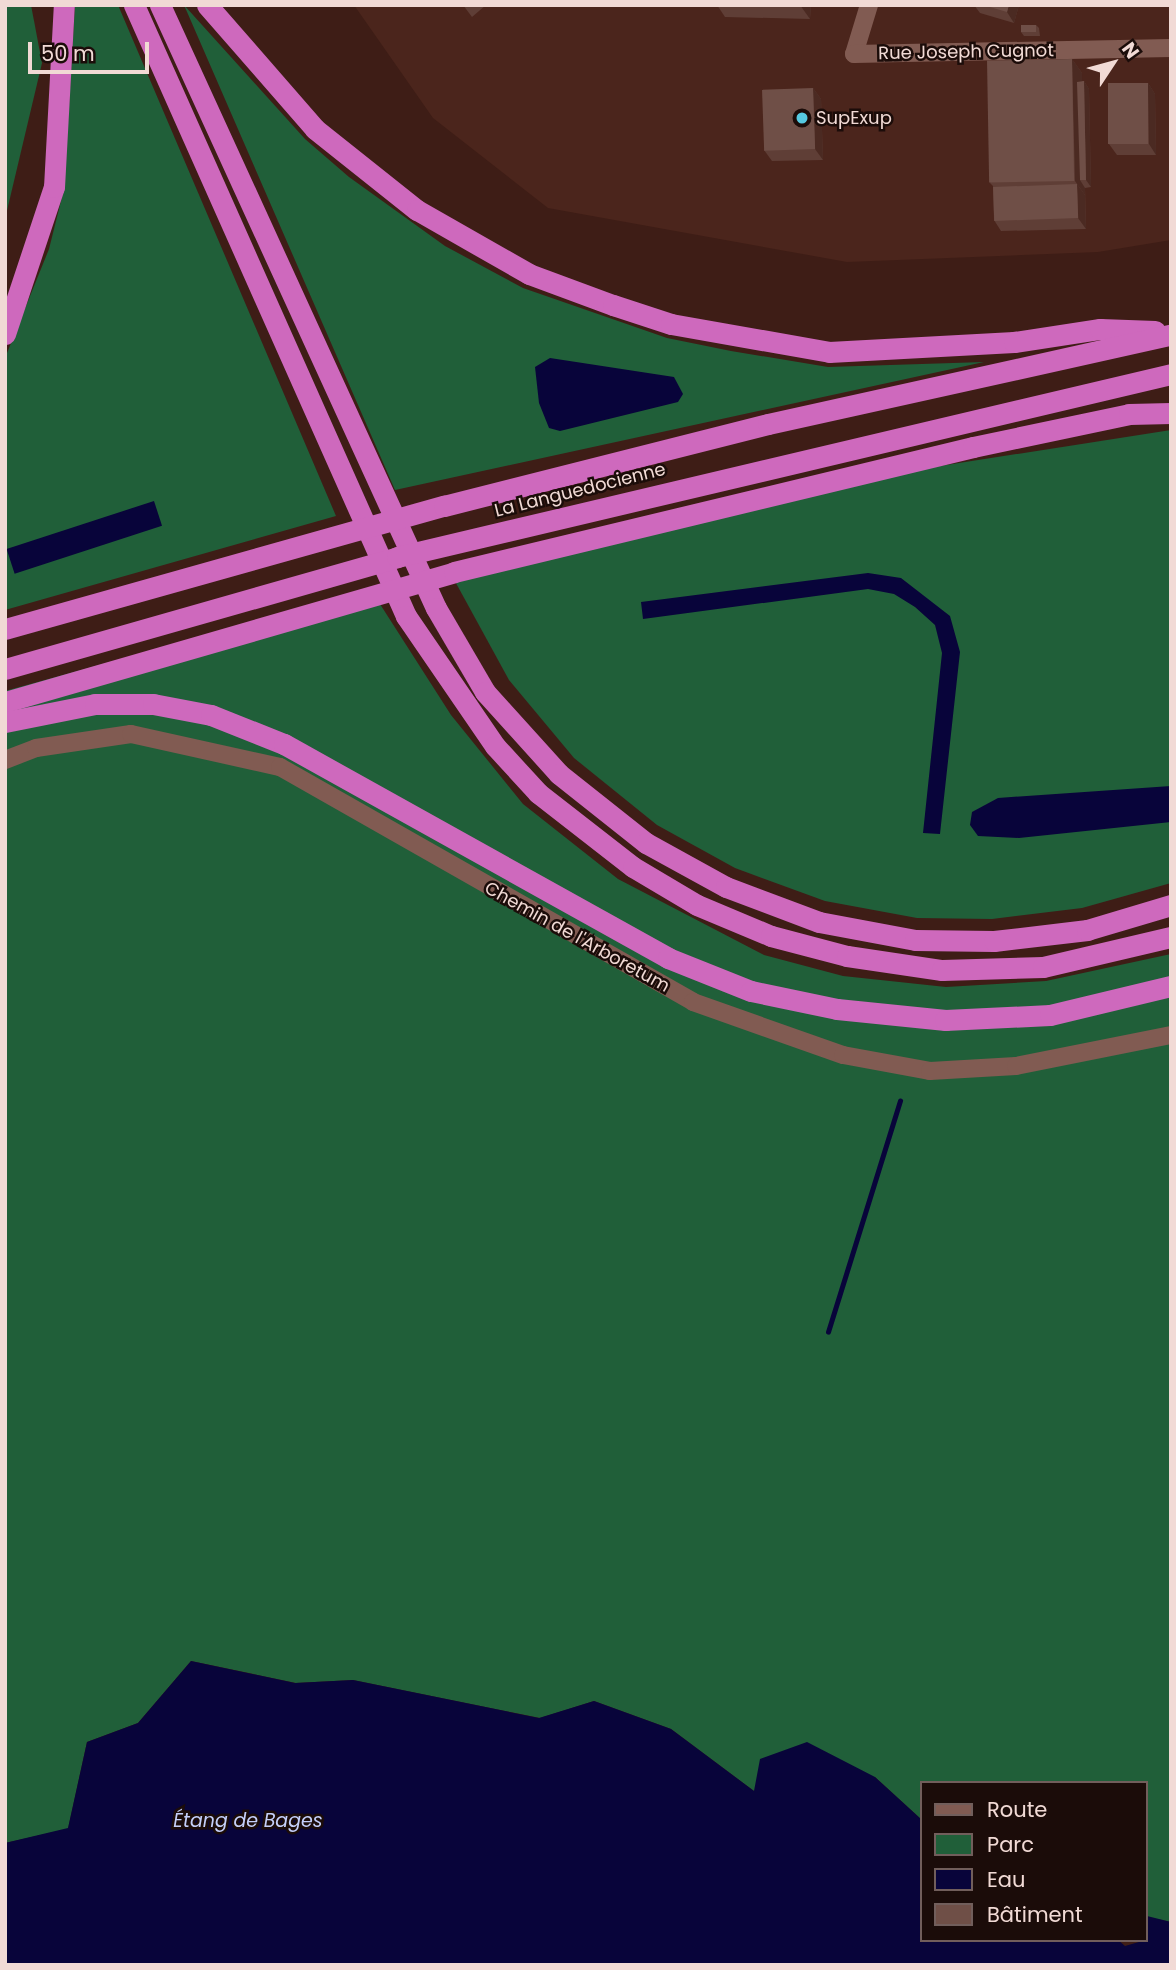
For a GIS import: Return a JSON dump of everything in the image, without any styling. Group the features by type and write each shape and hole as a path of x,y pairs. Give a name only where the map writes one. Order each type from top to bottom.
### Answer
{"highway":[{"path":"5,334 54,187 64,5"},
{"path":"134,5 339,474 407,616 495,746 538,793 633,867 759,931 847,956 942,970 1043,967 1171,937"},
{"path":"160,5 367,467 436,608 485,692 559,774 646,843 726,887 819,922 915,940 994,941 1087,930 1171,905"},
{"path":"207,5 316,129 417,210 529,274 613,305 671,324 829,352 988,345 1100,329 1171,333"},
{"name":"La Languedocienne","path":"5,629 714,438 1171,333"},
{"name":"La Languedocienne","path":"5,669 397,557 1171,374"},
{"path":"5,702 467,569 947,453 1129,414 1171,413"},
{"path":"5,722 94,704 153,704 211,715 284,744 668,958 751,991 837,1009 946,1020 1050,1015 1171,986"}],"street":[{"name":"Rue Joseph Cugnot","path":"869,5 853,54 1171,48"},
{"name":"Chemin de l'Arboretum","path":"5,760 36,748 131,734 280,767 693,1002 844,1055 930,1071 1016,1066 1171,1035"}],"shaded area":[{"path":"354,5 1171,5 1171,240 1098,252 847,262 548,208 433,118"}],"green space":[{"path":"5,5 31,5 42,63 5,219"},
{"path":"75,5 118,5 336,516 5,610 5,358 49,249 64,189"},
{"path":"184,5 305,139 349,177 445,246 523,288 667,338 828,367 984,362 395,490"},
{"path":"1171,430 1171,883 1082,908 992,919 917,918 825,901 735,868 657,825 574,758 509,680 451,574 927,468"},
{"path":"371,590 451,715 523,804 618,879 764,955 843,976 946,987 1046,981 1171,954 1171,1922 1148,1917 1148,1781 920,1781 920,1818 875,1777 754,1791 671,1729 594,1701 540,1718 353,1680 296,1683 191,1661 138,1723 87,1742 68,1829 5,1843 5,691"}],"water":[{"path":"550,358 674,377 683,394 678,402 560,431 549,428 539,403 535,367"},
{"path":"154,501 162,526 15,574 7,549"},
{"path":"868,573 901,578 950,616 960,652 940,834 923,833 942,653 935,625 915,607 894,594 868,589 643,619 641,602"},
{"path":"1171,786 1171,822 1019,838 978,836 970,825 972,812 998,798"},
{"name":"Étang de Bages","path":"191,1661 295,1683 353,1680 539,1718 594,1701 671,1729 754,1791 760,1759 807,1742 875,1777 920,1818 920,1942 1120,1942 1125,1946 1148,1942 1148,1916 1171,1922 1171,1965 5,1965 5,1843 68,1828 87,1742 138,1723"}],"building":[{"path":"983,5 1009,5 1007,12"},
{"path":"1021,25 1036,25 1036,32 1021,32"},
{"path":"1072,59 1074,181 989,182 987,60"},
{"path":"1084,81 1086,180 1080,180 1077,82"},
{"path":"1108,83 1148,83 1148,144 1108,144"},
{"path":"813,88 815,149 764,151 762,90"},
{"path":"1077,184 1078,218 994,221 993,187"}],"waterway":[{"path":"828,1332 900,1101"}],"place":[{"name":"SupExup","path":"802,118"}]}
